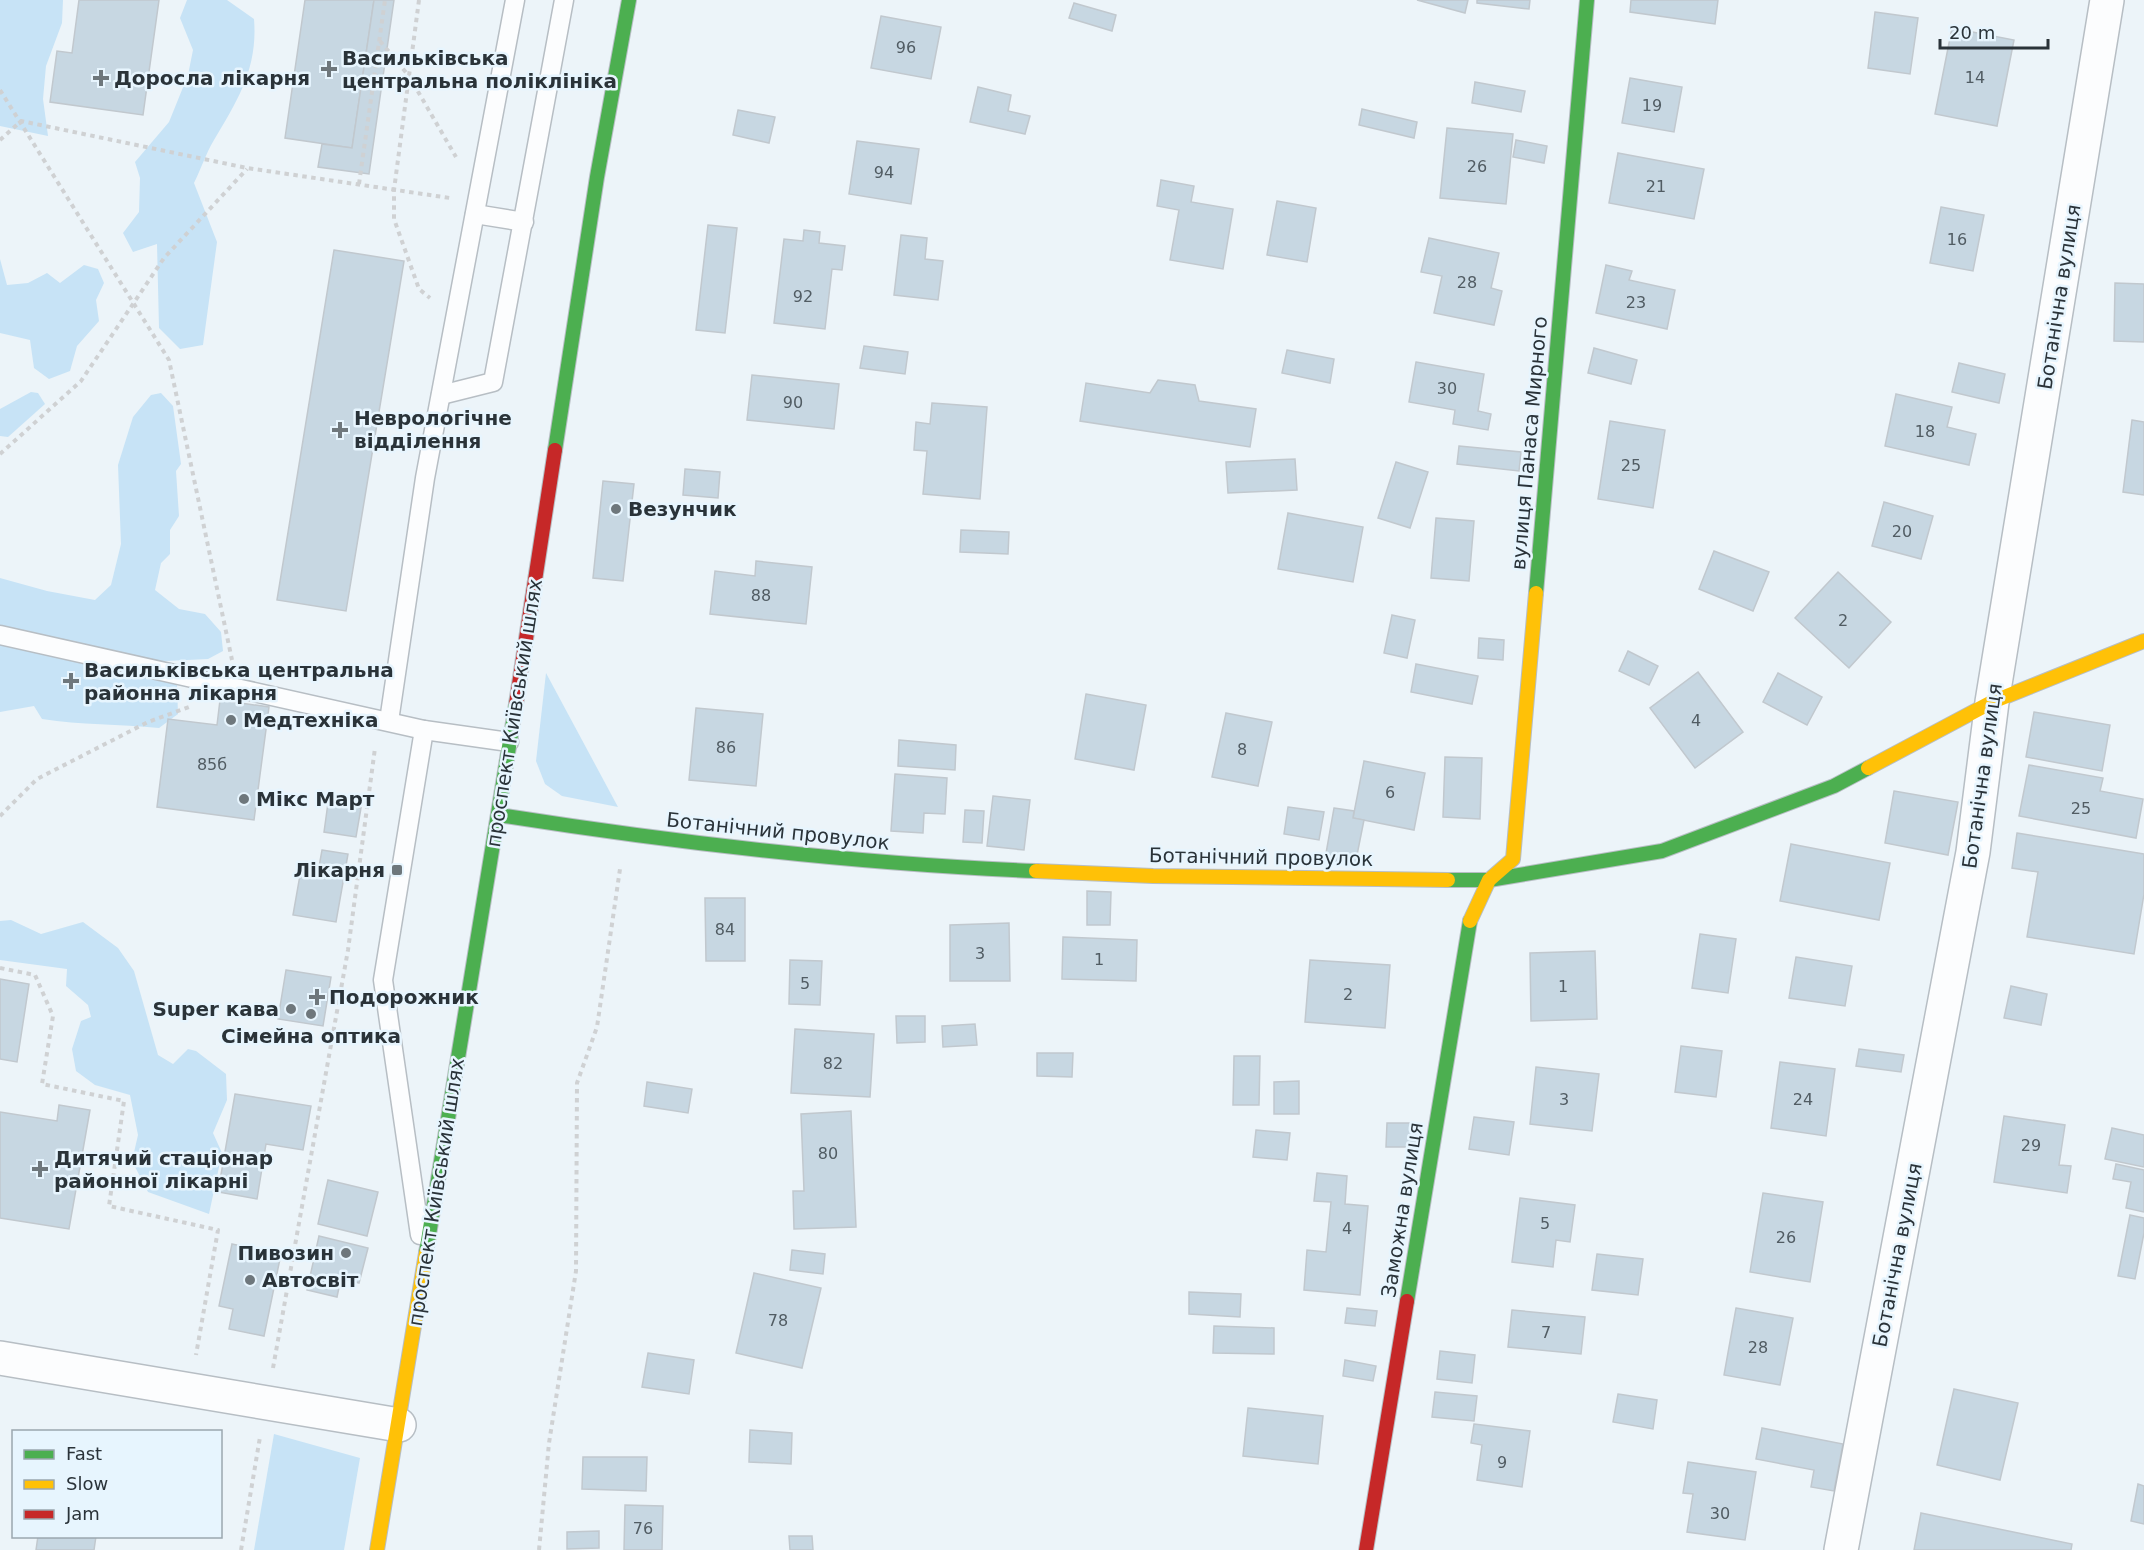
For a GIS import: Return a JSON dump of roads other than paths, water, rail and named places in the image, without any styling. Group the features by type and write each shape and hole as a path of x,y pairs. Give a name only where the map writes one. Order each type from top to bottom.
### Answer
{"street":[{"name":"проспект Київський шлях","path":"378,1550 499,815 597,177 629,0"},
{"name":"вулиця Панаса Мирного","path":"1489,880 1513,859 1587,0"},
{"name":"Ботанічна вулиця","path":"1841,1550 1973,852 1992,702 2108,0"},
{"name":"Ботанічний провулок","path":"499,815 625,835 953,868 1153,876 1489,880 1662,851 1834,786 1992,702 2144,641"},
{"name":"Заможна вулиця","path":"1366,1550 1469,923 1489,880"},
{"path":"0,1358 399,1425"}],"lane":[{"path":"384,719 425,478 515,0"},
{"path":"441,395 493,382 564,0"},
{"path":"475,214 524,222"},
{"path":"0,635 238,690 384,719 424,730 509,742"},
{"path":"424,730 383,980 424,1263"}],"place":[{"name":"Васильківська центральна поліклініка","path":"329,69"},
{"name":"Доросла лікарня","path":"101,78"},
{"name":"Неврологічне відділення","path":"340,430"},
{"name":"Везунчик","path":"616,509"},
{"name":"Васильківська центральна районна лікарня","path":"71,681"},
{"name":"Медтехніка","path":"231,720"},
{"name":"Мікс Март","path":"244,799"},
{"name":"Лікарня","path":"397,870"},
{"name":"Подорожник","path":"317,997"},
{"name":"Super кава","path":"291,1009"},
{"name":"Сімейна оптика","path":"311,1014"},
{"name":"Дитячий стаціонар районної лікарні","path":"40,1169"},
{"name":"Пивозин","path":"346,1253"},
{"name":"Автосвіт","path":"250,1280"}]}
